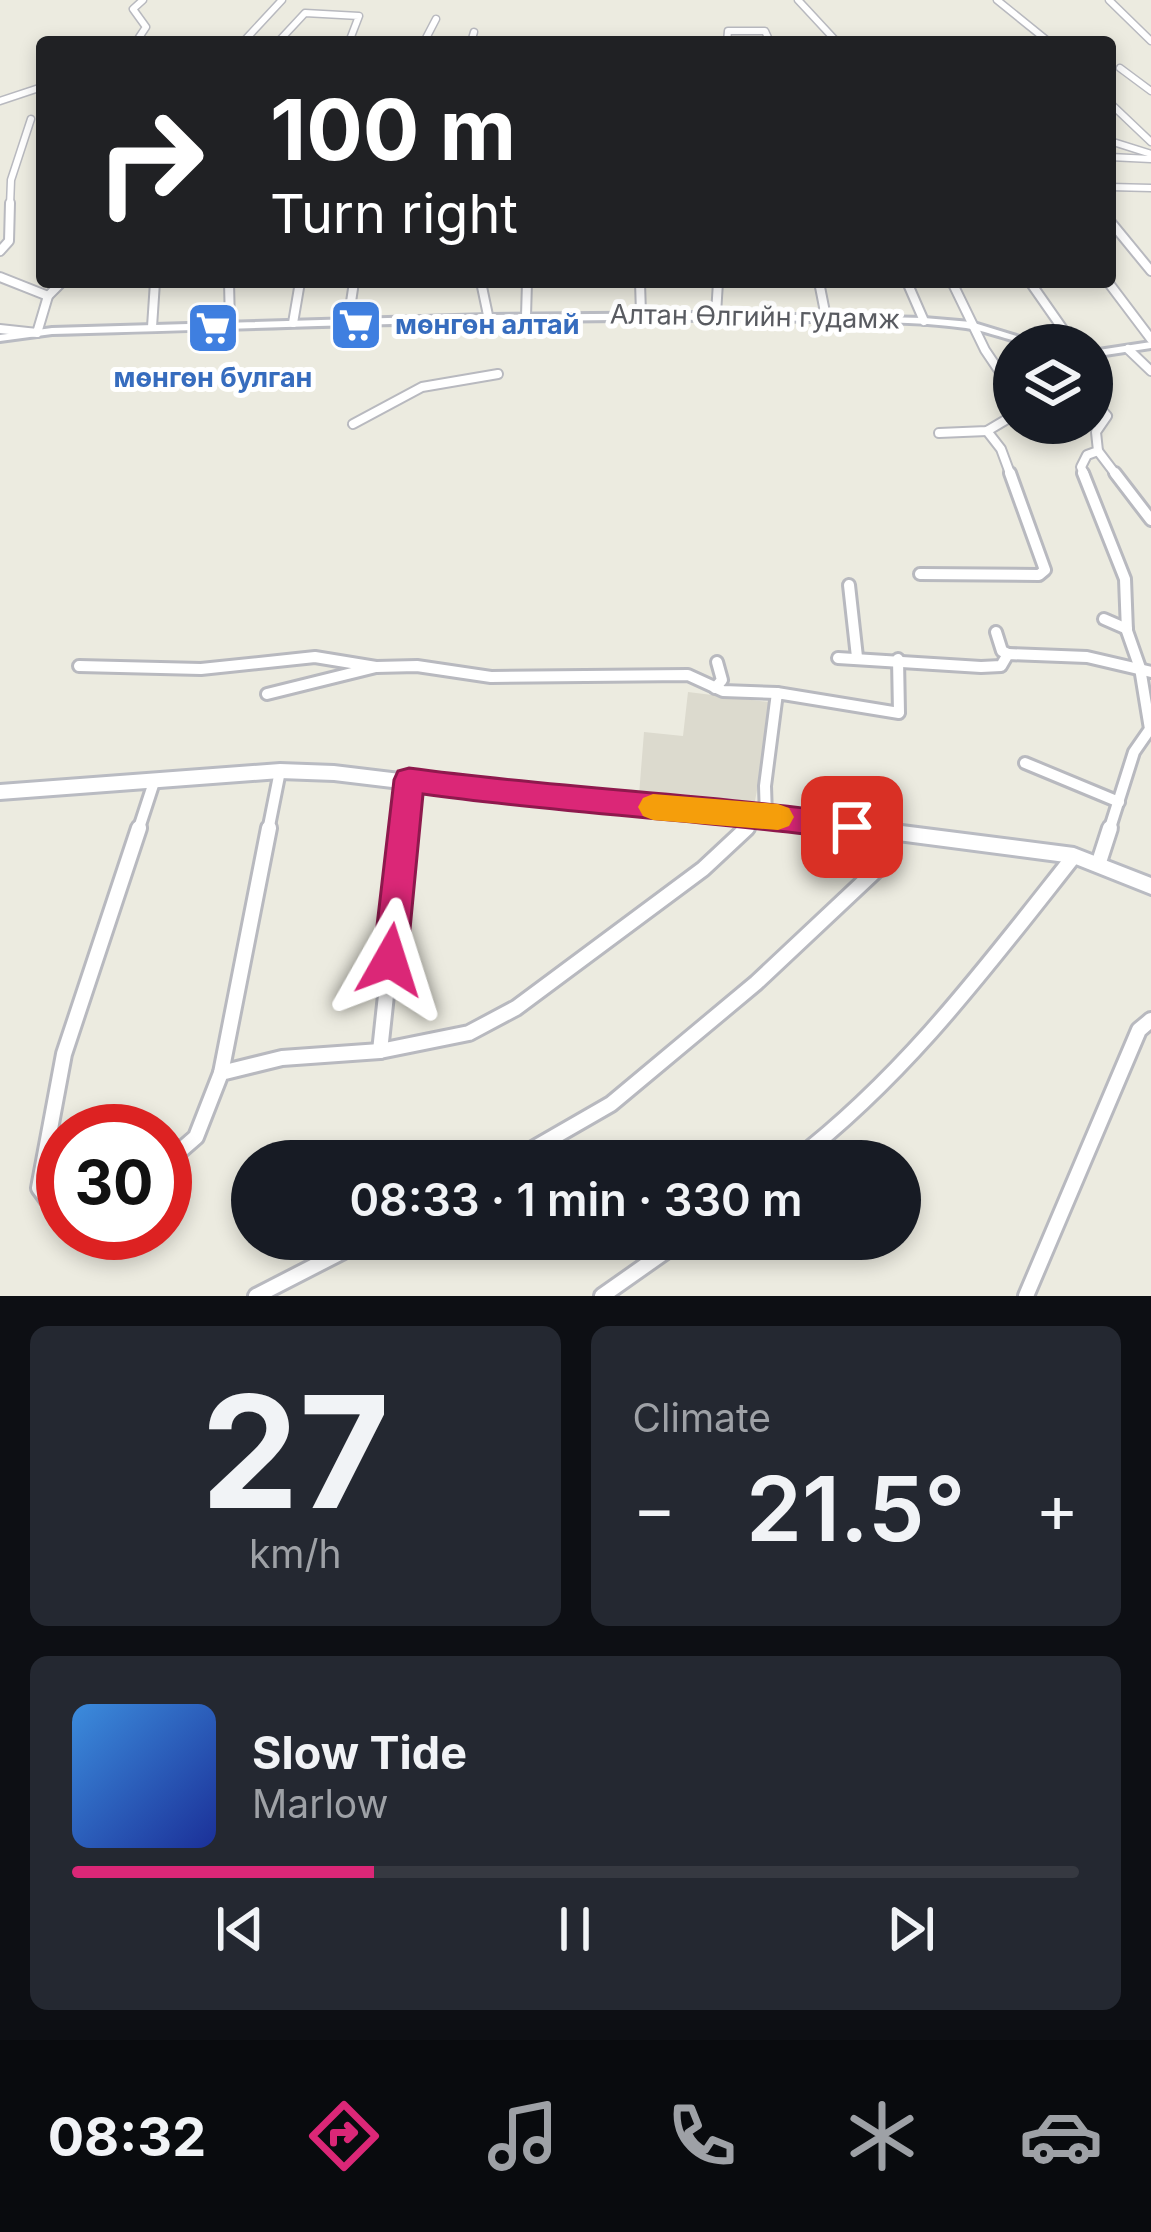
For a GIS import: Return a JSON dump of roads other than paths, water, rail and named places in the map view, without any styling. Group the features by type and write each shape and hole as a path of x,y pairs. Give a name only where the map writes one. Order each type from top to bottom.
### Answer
{"main road":[{"name":"Алтан Өлгийн гудамж","path":"0,337 230,324 641,314 826,316 971,325 993,331"},
{"path":"1113,351 1151,342"},
{"path":"2,796 280,771 409,780 557,800 764,815 1074,856 1151,886"}],"street":[{"path":"140,36 146,27 133,9 143,0"},
{"path":"249,36 282,0"},
{"path":"798,0 831,36"},
{"path":"997,0 1042,36"},
{"path":"1109,0 1151,41"},
{"path":"284,36 305,13 359,16 352,36"},
{"path":"427,36 436,19"},
{"path":"728,36 728,31 754,30 765,31 767,36"},
{"path":"473,36 474,32"},
{"path":"1120,68 1151,91"},
{"path":"0,101 36,89"},
{"path":"1116,110 1151,151"},
{"path":"0,251 9,241 11,180 31,119"},
{"path":"1116,143 1151,151"},
{"path":"1116,156 1151,151"},
{"path":"1116,188 1151,188"},
{"path":"1116,228 1151,271"},
{"path":"0,278 47,296"},
{"path":"37,333 47,296 56,288"},
{"path":"152,327 155,288"},
{"path":"229,288 230,324"},
{"path":"293,322 299,288"},
{"path":"348,322 353,288"},
{"path":"482,288 489,320"},
{"path":"526,288 526,316"},
{"path":"640,288 641,314"},
{"path":"716,314 718,288"},
{"path":"820,288 826,316"},
{"path":"910,288 924,321"},
{"path":"955,288 993,360"},
{"path":"1034,288 1059,324"},
{"path":"1112,288 1151,342"},
{"path":"1127,349 1151,370"},
{"path":"353,424 370,419 413,390 471,374 498,374"},
{"path":"939,433 993,427"},
{"path":"920,574 1040,575 1045,570 1001,449 987,430"},
{"path":"1097,444 1151,520"},
{"path":"1098,451 1087,455 1082,467 1102,528 1120,560 1127,629 1145,670 1150,729 1134,752 1099,862"},
{"path":"849,585 857,657"},
{"path":"1104,620 1127,629"},
{"path":"996,632 1002,651 1008,654 1087,657 1145,670"},
{"path":"79,667 226,668 328,654 376,668"},
{"path":"838,658 982,668 1001,666 1008,654"},
{"path":"266,694 376,668 417,666 491,676 688,675 716,688 899,712 898,659"},
{"path":"716,662 722,680 716,688"},
{"path":"221,1072 282,1058 380,1051 469,1033 516,1008 703,869 764,815 777,693"},
{"path":"1025,764 1119,802"},
{"path":"192,1145 203,1131 206,1100 221,1072 280,771"},
{"path":"380,1051 409,780"},
{"path":"55,1104 64,1054 154,782"},
{"path":"548,1140 610,1104 756,983 887,860 896,832"},
{"path":"822,1140 853,1117 947,1016 1074,856"},
{"path":"1027,1296 1138,1030 1151,1020"},
{"path":"256,1296 326,1260"},
{"path":"602,1296 653,1260"}],"place":[{"name":"мөнгөн алтай","path":"356,325"},
{"name":"мөнгөн булган","path":"213,328"}]}
